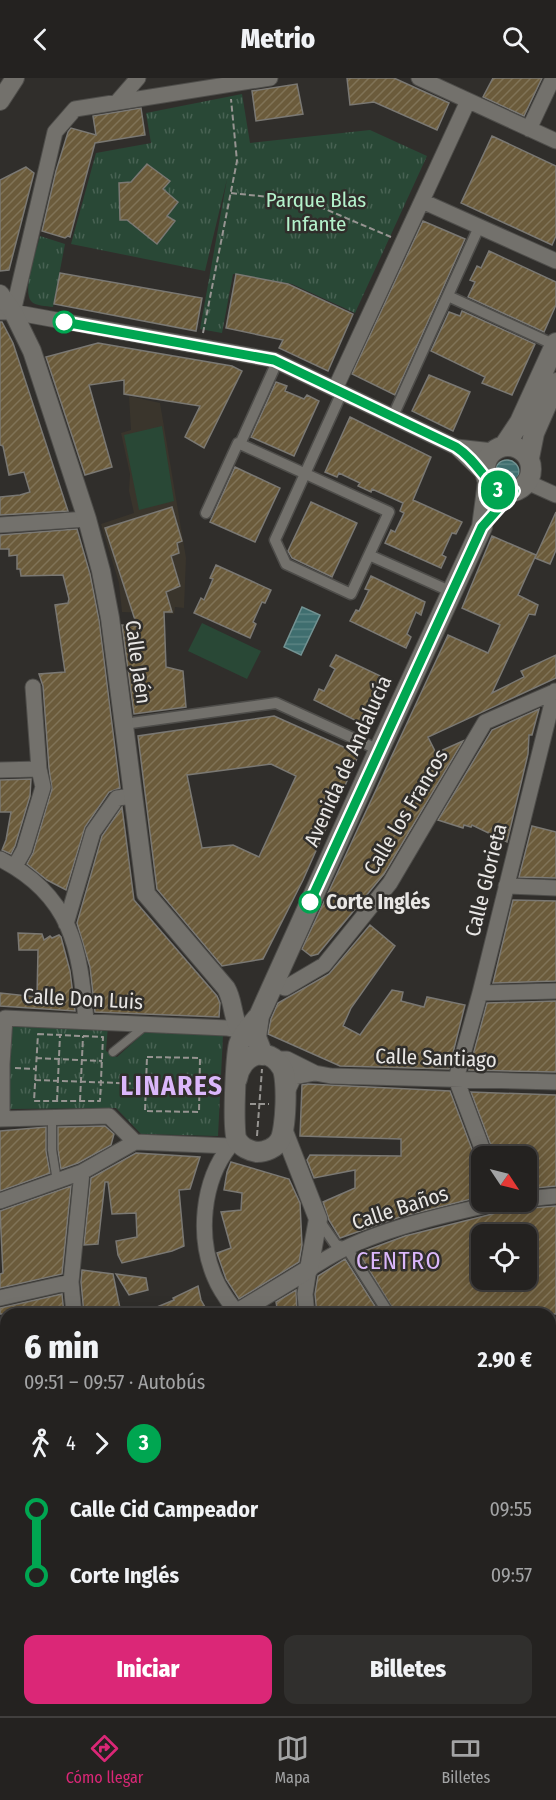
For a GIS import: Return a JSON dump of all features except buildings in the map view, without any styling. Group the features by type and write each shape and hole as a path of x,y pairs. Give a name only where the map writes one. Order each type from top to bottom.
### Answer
{"main road":[{"path":"556,344 520,422 486,461 487,479 500,491 520,487 531,470 529,458 534,433 556,383"},
{"path":"498,448 518,448 529,458"},
{"name":"Avenida de Andalucía","path":"482,527 487,479"},
{"name":"Avenida de Andalucía","path":"259,1016 378,750 482,527 520,487"},
{"path":"259,1016 256,1032 264,1056 284,1071 281,1100 283,1129 280,1141 267,1150 253,1151 242,1144 235,1129 229,1082 238,1049 240,1028 259,1016"},
{"path":"229,1082 244,1061 250,1057 264,1056"}],"street":[{"path":"0,101 15,78"},
{"path":"118,101 138,78"},
{"path":"270,78 75,109 55,132 7,312 277,362 456,447 487,479"},
{"path":"419,78 556,141"},
{"path":"529,129 553,78"},
{"path":"240,444 305,474 389,512 351,594 286,564 275,540 305,474 404,240 468,101"},
{"path":"422,201 556,261"},
{"path":"393,416 479,226"},
{"name":"Calle Jaén","path":"0,294 7,312 32,351 87,519 101,572 110,618 146,894 226,988 240,1028"},
{"path":"448,296 556,344"},
{"path":"206,513 277,362"},
{"path":"456,447 498,448"},
{"path":"520,487 556,495"},
{"path":"0,525 87,519"},
{"path":"369,555 452,592"},
{"path":"15,866 24,850 43,788 39,769 33,687"},
{"name":"Calle Glorieta","path":"456,1079 480,993 555,691"},
{"name":"Calle los Francos","path":"274,984 285,988 324,965 350,933 390,883 484,722 555,691"},
{"path":"124,724 276,703 378,750"},
{"path":"0,770 39,769"},
{"path":"66,924 93,832 117,798 134,796"},
{"path":"0,859 15,866 37,882 58,905 80,965 86,1021"},
{"path":"506,886 556,888"},
{"path":"480,993 556,991"},
{"name":"Calle Don Luis","path":"1,1118 5,1018 240,1028"},
{"path":"240,1028 264,1056"},
{"name":"Calle Santiago","path":"264,1056 287,1059 315,1073 331,1076 556,1082"},
{"path":"281,1100 294,1077 315,1073"},
{"path":"456,1079 481,1146"},
{"path":"1,1118 109,1116 135,1142"},
{"path":"283,1129 318,1219 336,1245 346,1248 385,1308"},
{"path":"0,1201 82,1172 135,1142 242,1144"},
{"path":"232,1308 211,1267 205,1227 211,1183 216,1168 242,1144"},
{"path":"74,1308 72,1282 82,1172"},
{"path":"537,1198 556,1196"},
{"name":"Calle Baños","path":"309,1269 346,1248 451,1213 471,1209"},
{"path":"306,1308 305,1294 318,1219"},
{"path":"246,1308 309,1269"},
{"path":"0,1298 72,1282"}],"lane":[{"path":"113,1052 147,1025"},
{"path":"52,1116 52,1150 57,1181"}],"path":[{"path":"200,347 237,161 229,84"},
{"path":"231,193 306,201 391,237 404,240"},
{"path":"38,1034 60,1035 103,1038 100,1101 34,1101 38,1034"},
{"path":"57,1101 60,1035"},
{"path":"80,1101 83,1036"},
{"path":"242,1144 260,1104 264,1056"},
{"path":"147,1057 200,1058 200,1084 199,1112 145,1110 147,1057"},
{"path":"36,1058 102,1061"},
{"path":"2,1065 36,1069"},
{"path":"35,1080 146,1084"},
{"path":"200,1084 229,1082"},
{"path":"242,1103 260,1104 281,1100"}],"shaded area":[{"path":"129,396 160,403 186,558 184,608 175,607 174,614 122,612 119,583 101,524 134,513 129,491 130,474 121,433 131,430"}],"green space":[{"name":"Parque Blas Infante","path":"242,94 250,143 370,130 427,156 355,313 292,284 233,274 222,333 200,329 227,179 205,271 71,244 96,153 151,143 146,113"},
{"path":"40,236 65,244 53,307 35,304 29,296 29,279"},
{"path":"162,426 174,501 139,510 124,435"},
{"path":"202,623 261,651 247,679 188,651"},
{"path":"9,1022 108,1025 106,1051 117,1057 145,1032 223,1035 218,1136 141,1134 116,1108 6,1109"}],"water":[{"path":"507,460 516,463 519,472 516,481 507,484 498,481 495,472 498,463"},
{"path":"302,607 320,615 301,655 284,647"}],"bus line":[{"name":"3","path":"64,322 274,360 460,449 494,487 500,491 514,491 482,527 310,902"}],"place":[{"name":"Corte Inglés","path":"310,902"}],"district":[{"name":"LINARES","path":"172,1086"},
{"name":"CENTRO","path":"399,1261"}]}
